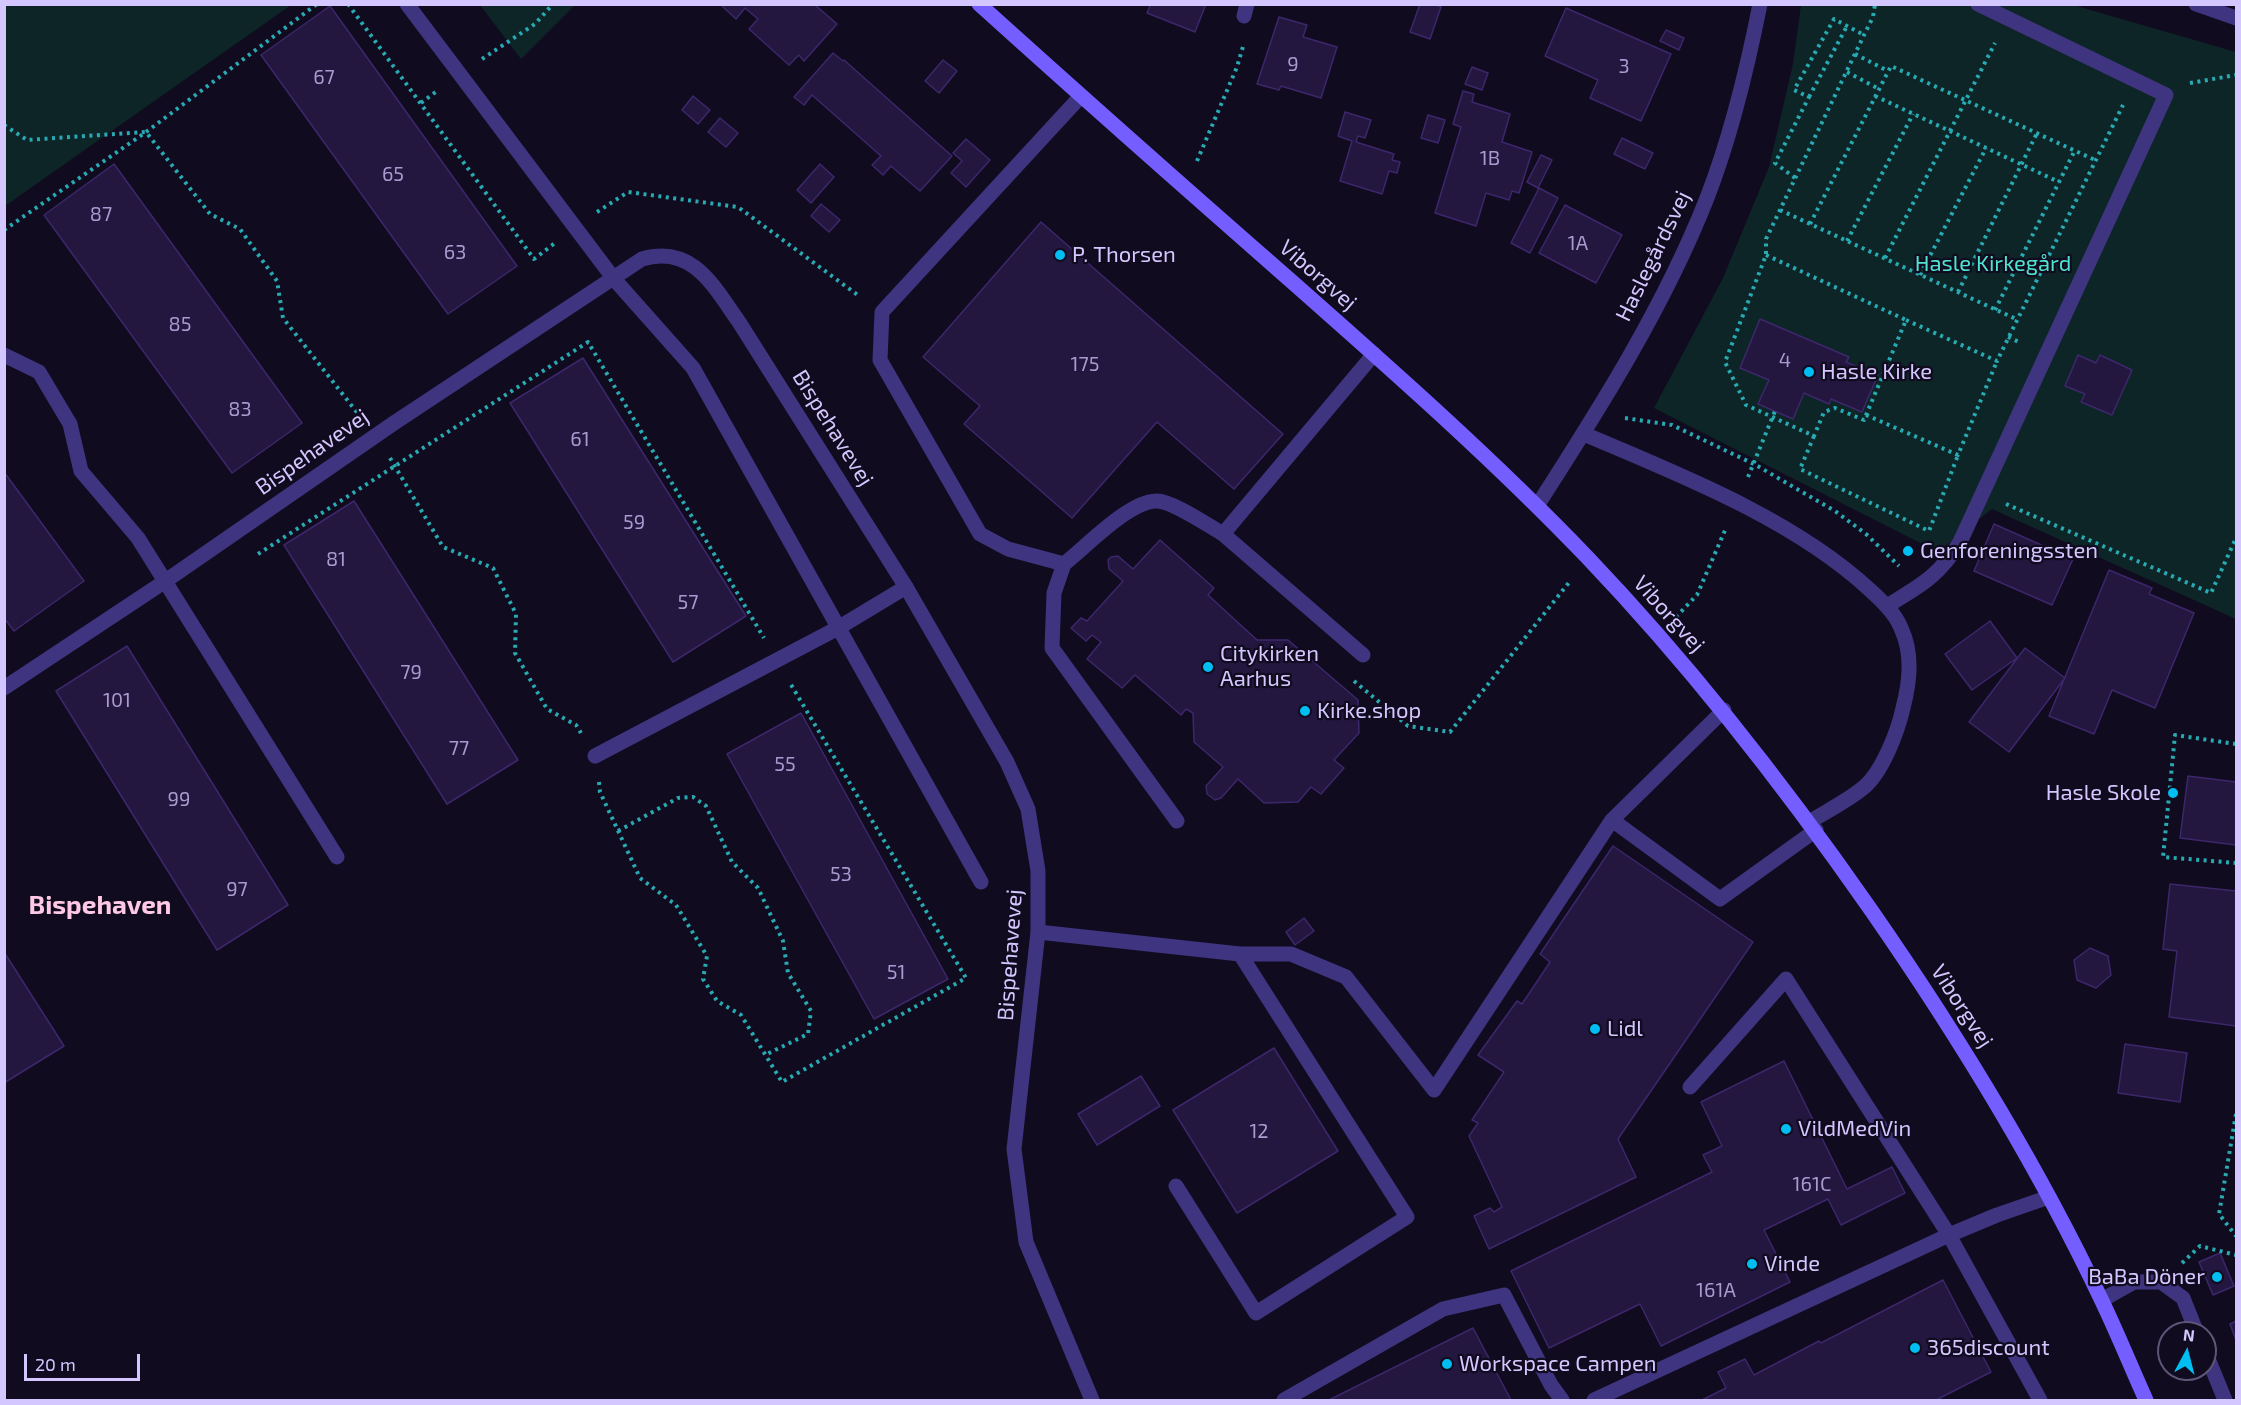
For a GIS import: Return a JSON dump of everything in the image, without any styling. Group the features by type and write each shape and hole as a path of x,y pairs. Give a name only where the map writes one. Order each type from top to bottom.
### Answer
{"street":[{"path":"407,4 614,279 693,368 981,882"},
{"name":"Viborgvej","path":"979,4 1374,354 1537,506 1660,635 1724,710 1812,826 1915,973 1972,1062 2049,1197 2102,1300 2146,1401"},
{"name":"Haslegårdsvej","path":"1537,506 1584,434 1661,298 1707,198 1736,108 1760,4"},
{"path":"1887,606 1931,579 1947,564 1960,542 2166,95 1978,4"},
{"path":"2196,4 2236,18"},
{"path":"1065,564 1008,549 980,534 880,360 882,312 1081,96"},
{"name":"Bispehavevej","path":"4,688 164,582 374,437 642,259 657,255 675,256 692,264 709,280 756,347 906,587 1007,762 1028,809 1038,871 1038,932 1014,1149 1026,1242 1092,1401"},
{"path":"1223,534 1374,354"},
{"path":"4,355 39,372 70,424 81,471 138,538 337,857"},
{"path":"1584,434 1668,469 1789,531 1852,573 1887,606 1901,626 1908,647 1910,667 1899,725 1886,757 1865,787 1720,899 1612,820"},
{"path":"1177,821 1052,648 1054,592 1065,564 1131,508 1157,501 1185,512 1223,534 1363,655"},
{"path":"595,756 838,628 906,587"},
{"path":"1038,932 1240,954 1291,954 1346,977 1434,1090 1612,820 1724,710"},
{"path":"1176,1186 1256,1313 1407,1217 1240,954"},
{"path":"1690,1087 1786,979 1948,1235 2040,1401"},
{"path":"1594,1401 1948,1235 2049,1197"},
{"path":"2102,1300 2134,1282 2162,1282 2183,1298 2193,1321"},
{"path":"1284,1401 1443,1309 1504,1295 1551,1385 1562,1401"},
{"path":"2217,1381 2225,1401"}],"path":[{"path":"4,230 146,132 317,4"},
{"path":"348,4 534,259 628,192 738,207 882,312"},
{"path":"459,75 535,24 553,4"},
{"path":"1814,436 1746,405 1725,362 1766,255 1766,239 1864,36 1873,16 1875,4"},
{"path":"1884,258 2008,18"},
{"path":"1809,97 1794,90 1834,19 1864,36"},
{"path":"1796,178 1775,163 1847,26"},
{"path":"1855,54 1888,71"},
{"path":"1810,224 1891,66 2096,160"},
{"path":"1185,188 1237,67"},
{"path":"1847,72 1879,89"},
{"path":"2166,95 2180,85 2236,75"},
{"path":"1906,320 1864,420 1835,408 1824,412 1800,470 1929,531 1958,455 2016,319 2134,80"},
{"path":"1875,96 2059,182"},
{"path":"1847,241 1913,114"},
{"path":"4,125 27,140 146,132"},
{"path":"146,132 210,214 240,229 277,280 284,318 396,466 443,547 493,568 516,614 515,653 547,709 576,725 595,756 600,792 640,878 676,905 707,956 703,979 717,1001 741,1016 782,1082 966,978 588,342 396,466 258,554"},
{"path":"1958,292 2037,133"},
{"path":"1920,274 1986,148"},
{"path":"1995,310 2075,150"},
{"path":"1780,210 2016,319"},
{"path":"1766,255 1997,361"},
{"path":"1745,484 1775,411"},
{"path":"1595,414 1672,425 1754,464 1835,511 1866,534 1902,569 1915,588"},
{"path":"1866,415 1958,455"},
{"path":"1983,494 2211,593 2236,538"},
{"path":"1697,595 1726,528"},
{"path":"1345,674 1408,726 1450,732 1588,559"},
{"path":"2236,744 2175,735 2163,857 2236,863"},
{"path":"618,831 678,798 693,797 706,806 732,862 758,888 783,941 788,973 811,1011 808,1034 765,1055"},
{"path":"2236,1114 2218,1214 2236,1236"},
{"path":"2162,1282 2200,1246 2236,1255"}],"green space":[{"path":"5,4 291,4 291,5 5,206"},
{"path":"480,5 575,5 521,59"},
{"name":"Hasle Kirkegård","path":"1801,5 2073,5 2236,52 2236,619 1992,509 1938,552 1654,408 1723,278 1769,167 1793,64"}],"building":[{"path":"720,4 814,4 837,24 804,61 799,55 789,65 749,29 758,19 745,8 736,19"},
{"path":"1151,4 1206,4 1195,32 1147,13"},
{"path":"1420,4 1435,4 1441,7 1430,39 1410,32"},
{"path":"330,6 517,266 448,314 261,55"},
{"path":"1566,8 1671,54 1641,121 1590,98 1598,80 1545,56"},
{"path":"1279,17 1307,25 1303,37 1337,47 1321,98 1281,86 1279,90 1257,84"},
{"path":"1666,30 1684,38 1679,50 1660,41"},
{"path":"833,53 844,60 952,156 920,191 891,166 883,175 872,165 881,156 812,95 804,105 794,97"},
{"path":"943,60 957,71 939,93 925,81"},
{"path":"1472,67 1488,73 1482,90 1465,84"},
{"path":"1463,91 1474,94 1472,102 1510,114 1502,142 1532,152 1519,193 1512,191 1509,200 1486,193 1476,226 1435,213 1461,127 1453,124"},
{"path":"693,96 710,110 698,124 682,110"},
{"path":"1345,112 1371,120 1365,138 1358,136 1356,142 1394,154 1392,160 1400,162 1397,173 1389,171 1382,194 1340,181 1352,141 1338,136"},
{"path":"1428,115 1445,120 1438,143 1421,138"},
{"path":"720,118 738,133 726,147 708,132"},
{"path":"1622,138 1653,153 1645,169 1614,154"},
{"path":"966,139 990,160 966,187 951,173 962,161 953,153"},
{"path":"1541,155 1552,160 1538,188 1527,182"},
{"path":"114,164 302,423 232,473 44,215"},
{"path":"820,164 834,177 811,203 797,190"},
{"path":"1539,188 1558,198 1530,253 1511,243"},
{"path":"821,204 840,220 829,232 811,216"},
{"path":"1565,205 1622,235 1596,283 1539,253"},
{"path":"1041,222 1283,434 1234,489 1157,422 1072,518 964,424 980,406 923,357"},
{"name":"Hasle Kirke","path":"1760,319 1849,357 1846,362 1878,375 1862,412 1831,399 1829,404 1804,393 1793,419 1758,404 1769,380 1740,368"},
{"path":"2078,355 2096,363 2100,355 2132,370 2112,415 2081,402 2085,394 2065,386"},
{"path":"583,358 746,616 673,662 510,403"},
{"path":"4,472 84,581 14,631 4,618"},
{"path":"354,501 518,760 447,804 284,545"},
{"path":"1994,524 2073,559 2052,605 1974,571"},
{"name":"Citykirken Aarhus","path":"1160,540 1214,588 1208,595 1257,640 1288,640 1358,700 1359,733 1334,760 1344,768 1321,794 1311,787 1298,802 1264,803 1238,779 1221,798 1215,800 1207,794 1206,786 1223,767 1194,742 1193,713 1186,709 1181,715 1135,675 1122,688 1087,659 1101,642 1092,635 1086,641 1071,628 1081,618 1087,621 1123,581 1109,569 1108,560 1118,556 1133,569"},
{"path":"2109,570 2152,588 2149,594 2194,613 2155,708 2112,690 2094,734 2049,716"},
{"path":"1990,621 2017,658 1972,690 1945,654"},
{"path":"127,646 288,905 217,950 56,691"},
{"path":"2025,648 2065,678 2009,752 1969,722"},
{"path":"801,713 948,979 874,1019 727,754"},
{"path":"2188,776 2236,782 2236,845 2180,838"},
{"name":"Lidl","path":"1613,846 1753,942 1618,1139 1636,1177 1489,1249 1474,1216 1490,1208 1494,1212 1502,1207 1469,1136 1478,1123 1472,1120 1504,1072 1478,1055 1517,1001 1522,1004 1550,962 1540,954"},
{"path":"2170,884 2236,891 2236,1026 2169,1017 2177,951 2163,949"},
{"path":"1304,918 1314,931 1295,945 1286,932"},
{"path":"2090,948 2108,956 2111,975 2096,988 2077,980 2074,960"},
{"path":"4,952 64,1046 4,1083"},
{"path":"2125,1044 2187,1053 2180,1102 2118,1093"},
{"path":"1274,1048 1338,1151 1237,1213 1173,1110"},
{"path":"1784,1061 1847,1189 1892,1167 1905,1193 1841,1225 1828,1199 1764,1230 1790,1282 1661,1346 1640,1304 1549,1348 1511,1271 1712,1172 1703,1155 1722,1146 1701,1102"},
{"path":"1141,1076 1160,1106 1097,1145 1078,1114"},
{"path":"2220,1253 2234,1286 2213,1295 2199,1262"},
{"path":"1943,1280 1991,1372 1936,1400 1702,1400 1726,1388 1718,1372 1745,1359 1754,1375"},
{"path":"2236,1321 2236,1340 2230,1324"},
{"name":"Workspace Campen","path":"1473,1328 1511,1400 1329,1400"}],"place":[{"name":"P. Thorsen","path":"1060,255"},
{"name":"Hasle Kirke","path":"1809,372"},
{"name":"Genforeningssten","path":"1908,551"},
{"name":"Citykirken Aarhus","path":"1208,667"},
{"name":"Kirke.shop","path":"1305,711"},
{"name":"Hasle Skole","path":"2173,793"},
{"name":"Lidl","path":"1595,1029"},
{"name":"VildMedVin","path":"1786,1129"},
{"name":"Vinde","path":"1752,1264"},
{"name":"BaBa Döner","path":"2217,1277"},
{"name":"365discount","path":"1915,1348"},
{"name":"Workspace Campen","path":"1447,1364"}],"district":[{"name":"Bispehaven","path":"100,905"}]}
